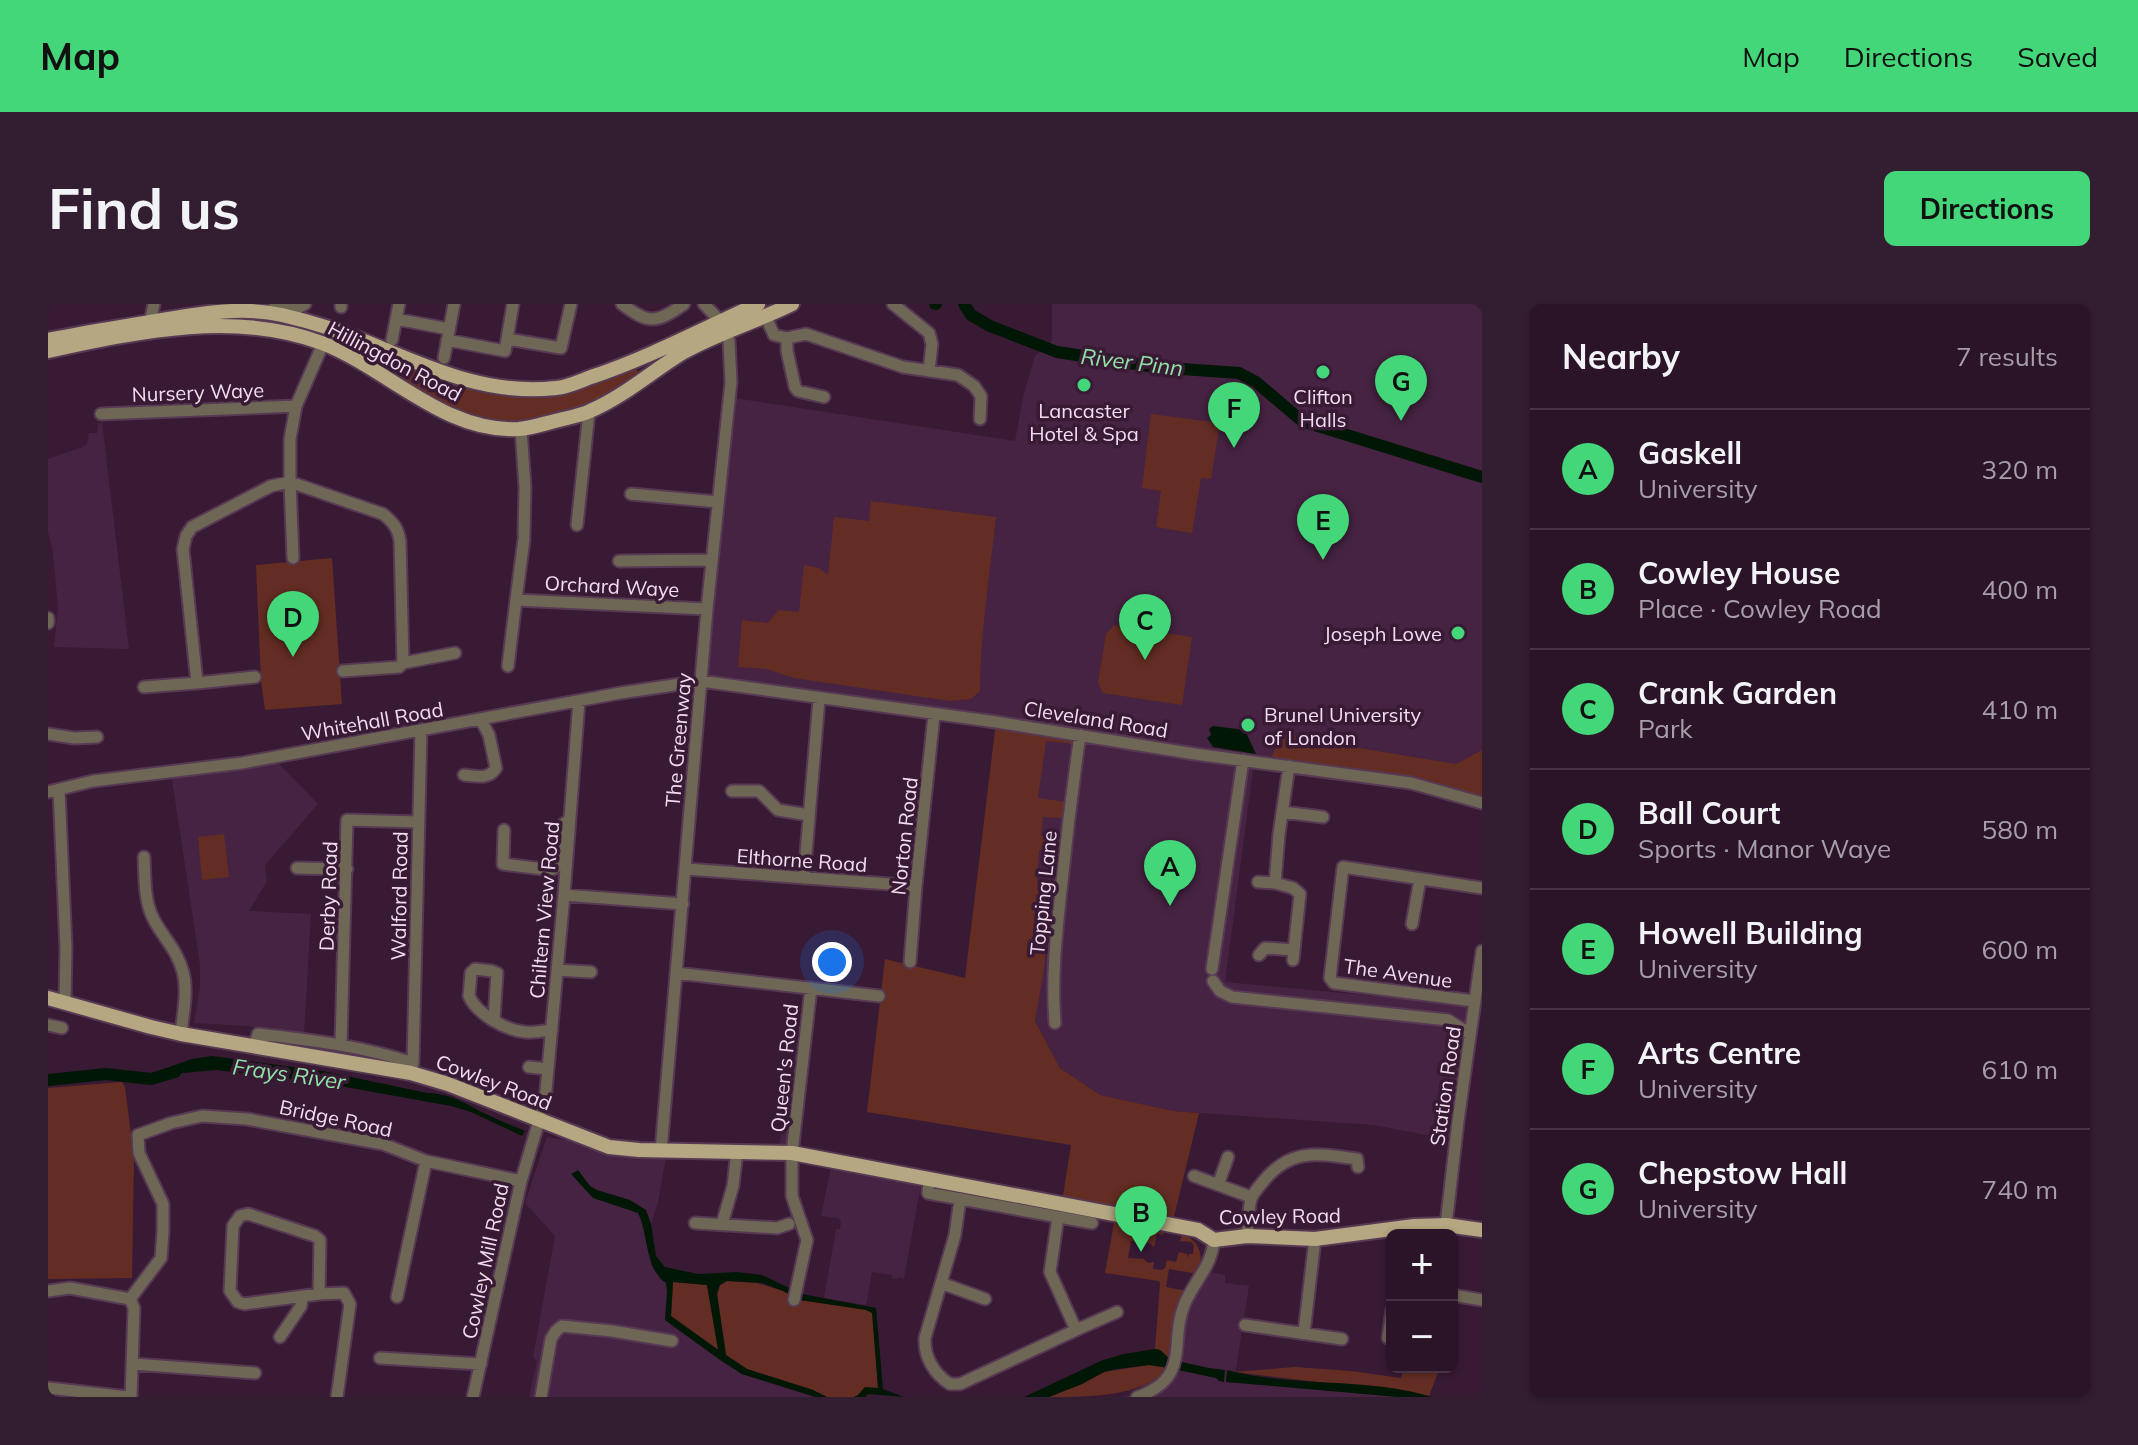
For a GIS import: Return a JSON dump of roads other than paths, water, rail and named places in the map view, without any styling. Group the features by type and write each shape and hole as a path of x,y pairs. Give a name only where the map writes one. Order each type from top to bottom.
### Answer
{"main road":[{"name":"Hillingdon Road","path":"48,351 151,326 168,317 234,311 280,315 328,327 419,365 473,383 521,389 558,388 615,370 719,318 792,304"},
{"name":"Hillingdon Road","path":"168,317 212,326 266,328 323,344 442,412 482,426 521,429 589,412 681,354 719,318"},
{"name":"Hillingdon Road","path":"48,340 95,330 151,326"},
{"path":"615,370 631,367 639,371 640,379 633,387"},
{"name":"Cowley Road","path":"48,998 181,1034 412,1068 538,1128 609,1147 792,1153 929,1179 1077,1213 1198,1230 1214,1240 1247,1236 1315,1239 1414,1226 1446,1225 1482,1230"}],"street":[{"path":"151,326 154,304"},
{"path":"275,304 298,308 305,304"},
{"path":"392,340 399,304"},
{"path":"444,358 454,304"},
{"path":"506,345 513,304"},
{"path":"396,319 448,335 506,345 561,348 571,304"},
{"path":"622,304 644,319 658,319 684,304"},
{"path":"704,304 719,318"},
{"path":"893,304 929,333 932,344 929,371"},
{"path":"762,311 774,335 787,338 806,334 903,367 952,373 969,382 981,396 980,419"},
{"name":"The Greenway","path":"661,1151 707,609 731,382 731,354 719,318"},
{"path":"787,338 795,387 798,391 824,397"},
{"path":"293,558 290,439 296,406 323,344"},
{"name":"Nursery Waye","path":"101,414 296,406"},
{"path":"577,525 589,412"},
{"name":"Orchard Waye","path":"508,666 526,519 521,429"},
{"path":"197,683 183,549 186,536 200,522 271,486 290,482 383,514 399,531 403,663"},
{"path":"631,494 718,502"},
{"path":"619,561 712,560"},
{"name":"Orchard Waye","path":"516,600 707,609"},
{"path":"343,671 399,667 403,663 455,653"},
{"path":"144,687 255,677"},
{"name":"Cleveland Road","path":"701,681 1411,783 1482,803"},
{"name":"Whitehall Road","path":"54,791 93,781 242,763 701,681"},
{"path":"804,878 819,699"},
{"name":"Chiltern View Road","path":"538,1128 545,1101 552,1030 579,701"},
{"name":"Norton Road","path":"910,962 934,715"},
{"path":"464,775 487,776 496,768 489,735 481,720"},
{"name":"Walford Road","path":"412,1068 421,730"},
{"path":"48,734 74,738 97,737"},
{"name":"Topping Lane","path":"1055,1023 1052,989 1055,943 1080,735"},
{"path":"1243,760 1212,975 1220,991 1232,997 1448,1020 1470,1034"},
{"path":"1275,883 1289,766"},
{"path":"54,791 66,948 65,1001"},
{"path":"732,791 759,791 778,810 809,815"},
{"path":"1282,812 1323,817"},
{"name":"Derby Road","path":"341,1044 347,820 418,822"},
{"path":"504,830 503,864 551,870 556,867 561,826 569,820"},
{"path":"144,857 145,886 151,916 177,953 184,976 181,1034"},
{"name":"The Avenue","path":"1474,1001 1330,980 1343,867 1482,888"},
{"path":"297,868 347,869"},
{"name":"Elthorne Road","path":"686,869 916,886"},
{"path":"1412,924 1420,879"},
{"path":"1258,882 1293,888 1300,894 1293,955 1261,947"},
{"path":"564,895 683,904"},
{"name":"Station Road","path":"1446,1225 1482,951"},
{"path":"557,970 591,972"},
{"path":"676,973 879,996"},
{"name":"Queen's Road","path":"796,1295 807,1240 792,1196 792,1153 811,988"},
{"path":"494,1020 519,1031 552,1030"},
{"path":"48,1025 62,1028"},
{"path":"254,1047 258,1034 341,1044 379,1052 412,1068"},
{"path":"529,1067 548,1069"},
{"name":"Bridge Road","path":"130,1299 161,1258 163,1204 139,1153 138,1135 171,1123 202,1116 247,1119 383,1144 426,1161 521,1181"},
{"name":"Cowley Mill Road","path":"473,1397 521,1181 538,1128"},
{"path":"722,1224 733,1186 737,1151"},
{"path":"1247,1236 1251,1197 1285,1161 1303,1155 1333,1155 1357,1159 1358,1167"},
{"path":"1218,1185 1228,1157"},
{"path":"397,1297 426,1161"},
{"path":"1194,1176 1251,1197"},
{"name":"Cowley Road","path":"929,1179 927,1192 1058,1217 1077,1213 1092,1223"},
{"path":"960,1199 955,1235 926,1330 925,1346 932,1366 950,1384 960,1384 1117,1312"},
{"path":"319,1294 320,1240 248,1214 240,1216 233,1226 230,1291 238,1302 244,1304 344,1293 350,1304 337,1397"},
{"path":"1058,1217 1050,1272 1076,1330"},
{"path":"695,1223 777,1228 789,1224"},
{"path":"1304,1333 1315,1239"},
{"path":"1137,1397 1150,1392 1170,1372 1177,1357 1181,1313 1210,1262 1214,1240"},
{"path":"941,1283 985,1299"},
{"path":"48,1291 70,1288 130,1299 134,1308 129,1397 48,1388"},
{"path":"1458,1296 1482,1300"},
{"path":"280,1337 301,1306 302,1297"},
{"path":"1245,1325 1342,1339"},
{"path":"541,1397 551,1339 562,1326 672,1341"},
{"path":"380,1358 481,1364"},
{"path":"133,1364 255,1373"}],"water":[{"path":"1213,726 1245,730 1256,754 1213,747 1207,738"},
{"path":"212,1056 323,1071 445,1095 525,1131 522,1136 451,1106 323,1083 216,1070 183,1073 162,1079 161,1070 192,1059"},
{"path":"578,1170 590,1186 630,1200 646,1210 656,1256 665,1267 698,1274 737,1272 762,1275 802,1294 876,1308 883,1389 904,1397 868,1394 854,1397 865,1387 878,1388 872,1313 800,1300 762,1283 727,1281 720,1285 717,1294 726,1355 747,1369 827,1397 815,1397 742,1374 720,1360 665,1320 666,1283 650,1260 638,1213 593,1198 571,1174","holes":["673,1282 707,1285 718,1350 671,1316"]},
{"path":"1155,1349 1170,1359 1169,1368 1149,1365 1117,1369 1049,1397 1024,1397 1103,1360"},
{"path":"1177,1361 1225,1370 1224,1382 1173,1369"},
{"path":"1227,1370 1278,1379 1382,1387 1432,1397 1398,1397 1226,1382"}],"waterway":[{"name":"River Pinn","path":"964,304 971,315 990,326 1057,352 1154,367 1239,373 1256,382 1302,421 1482,477"},
{"name":"Frays River","path":"48,1080 106,1074 151,1079 175,1072"}],"place":[{"name":"Clifton Halls","path":"1323,372"},
{"name":"Lancaster Hotel & Spa","path":"1084,385"},
{"name":"Chepstow Hall","path":"1401,421"},
{"name":"Arts Centre","path":"1234,448"},
{"name":"Howell Building","path":"1323,560"},
{"name":"Joseph Lowe","path":"1458,633"},
{"name":"Ball Court","path":"293,657"},
{"name":"Crank Garden","path":"1145,660"},
{"name":"Brunel University of London","path":"1248,725"},
{"name":"Gaskell","path":"1170,906"},
{"name":"Cowley House","path":"1141,1252"}]}
